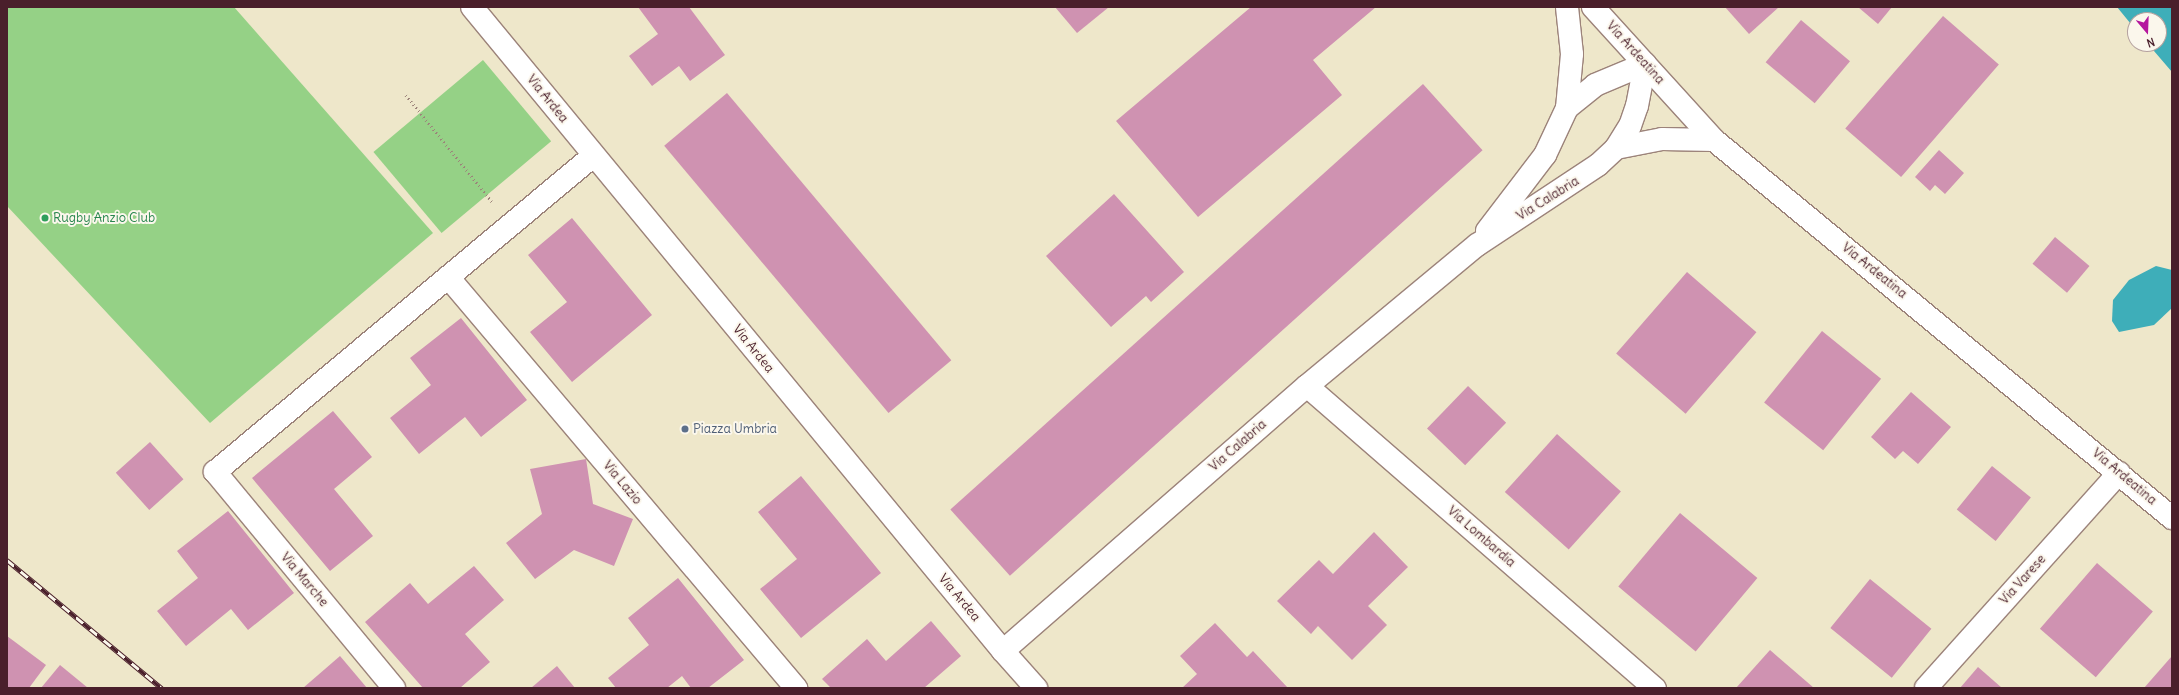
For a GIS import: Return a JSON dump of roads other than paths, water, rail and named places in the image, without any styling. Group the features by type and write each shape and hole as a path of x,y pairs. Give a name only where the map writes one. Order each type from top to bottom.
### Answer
{"street":[{"name":"Via Ardea","path":"472,7 593,156 1031,686"},
{"name":"Via Calabria","path":"1477,245 1545,155 1567,108 1572,54 1566,7"},
{"name":"Via Ardeatina","path":"1593,7 1714,140 2172,518"},
{"name":"Via Calabria","path":"1567,108 1595,85 1645,64"},
{"name":"Via Calabria","path":"1003,651 1307,386 1477,245 1580,179 1616,148 1634,117 1645,64"},
{"name":"Via Calabria","path":"1616,148 1662,139 1714,140"},
{"path":"448,278 593,156"},
{"name":"Via Marche","path":"394,688 215,472 448,278"},
{"name":"Via Lazio","path":"448,278 796,688"},
{"name":"Via Lombardia","path":"1307,386 1655,688"},
{"name":"Via Varese","path":"1926,688 2119,473"}],"water":[{"path":"2117,7 2172,7 2172,72 2155,52 2167,52 2167,12 2127,12 2127,19"},
{"path":"2156,266 2172,270 2172,308 2154,325 2119,332 2112,321 2113,300 2129,280"}],"railway":[{"path":"7,560 162,688"}],"place":[{"name":"Rugby Anzio Club","path":"45,218"},
{"name":"Piazza Umbria","path":"685,429"}]}
